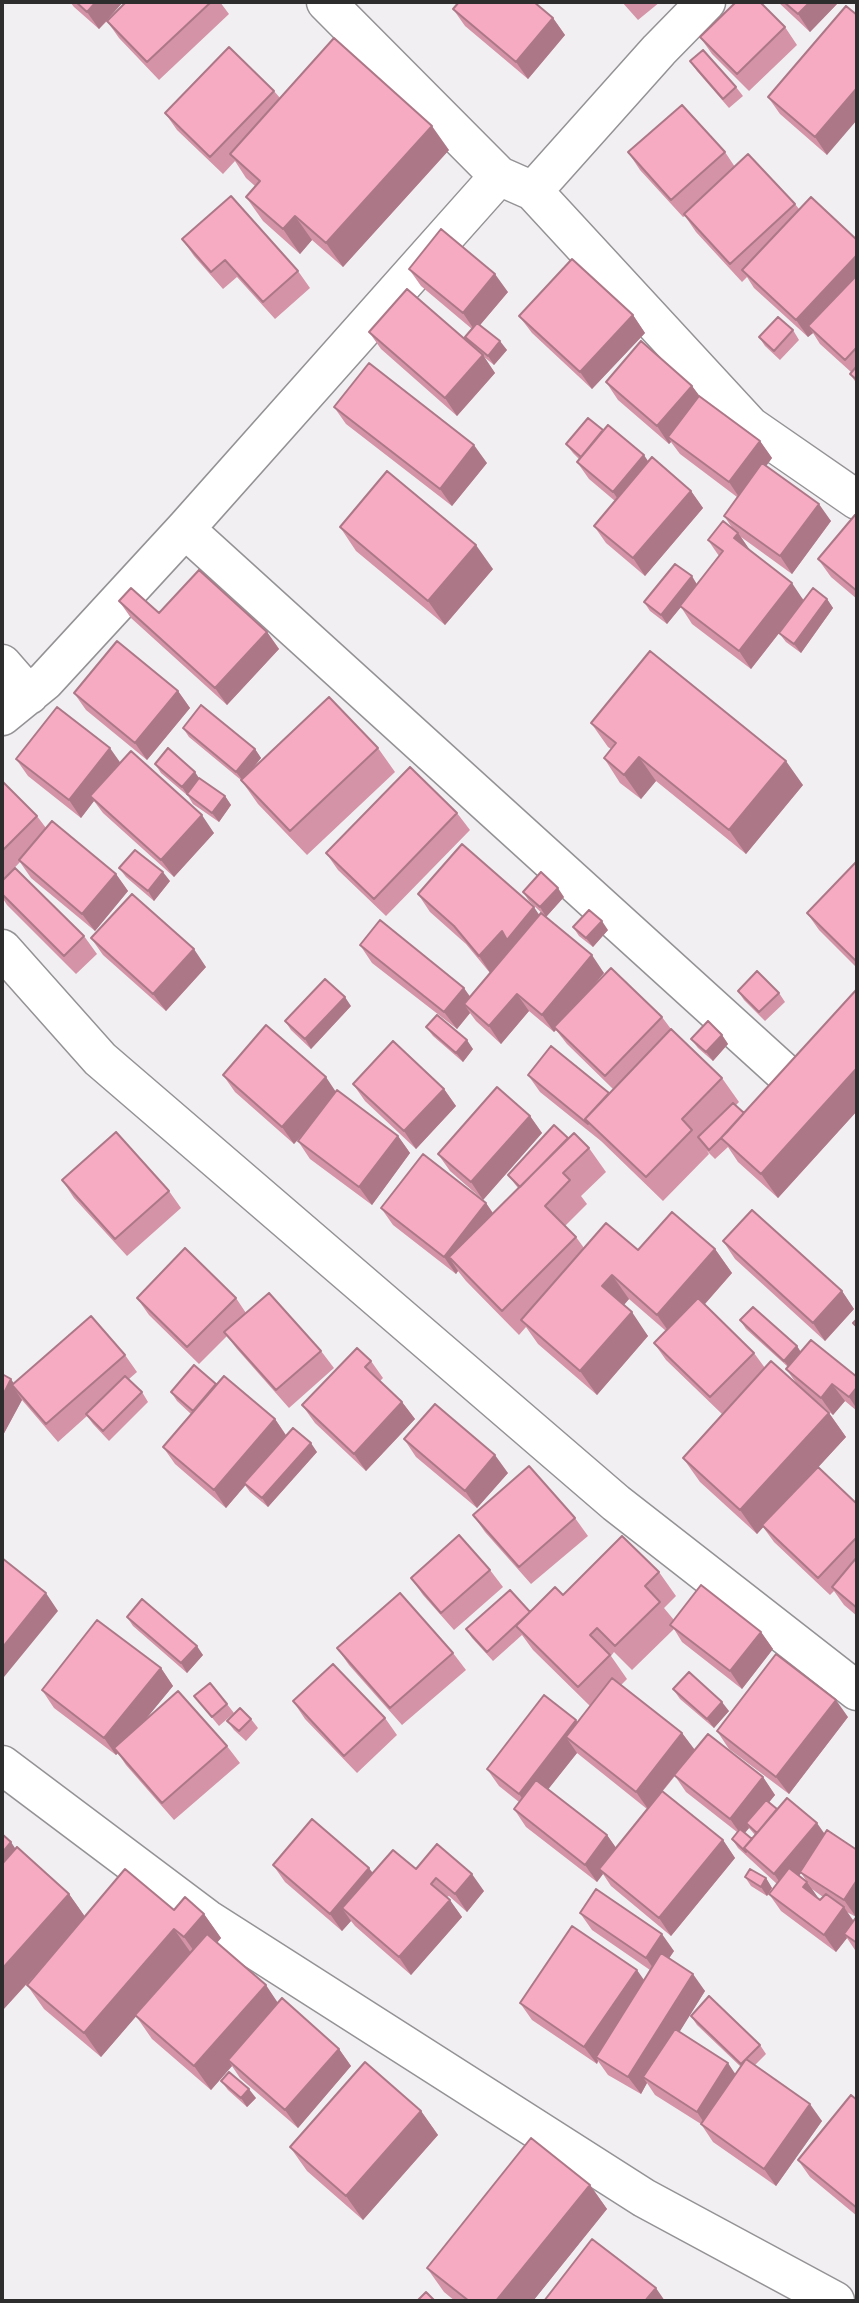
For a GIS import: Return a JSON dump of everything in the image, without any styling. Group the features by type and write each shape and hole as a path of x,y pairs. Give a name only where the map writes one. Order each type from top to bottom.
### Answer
{"street":[{"path":"326,2 499,176 533,191 750,426 857,500"},
{"path":"533,191 659,50 706,2"},
{"path":"2,664 15,705 45,681 185,529 499,176"},
{"path":"185,529 792,1080"},
{"path":"2,949 100,1059 616,1503 857,1690"},
{"path":"2,1765 206,1919 644,2199 835,2301"}],"building":[{"path":"76,2 96,2 87,12"},
{"path":"126,2 211,2 147,62 107,21"},
{"path":"459,2 534,2 553,18 516,62 453,9"},
{"path":"736,2 760,2 785,27 737,74 700,37"},
{"path":"784,2 810,2 798,14"},
{"path":"846,6 857,15 857,88 815,137 768,97"},
{"path":"334,38 432,126 326,243 295,216 283,229 246,197 260,181 230,154"},
{"path":"229,47 274,91 210,157 165,113"},
{"path":"703,50 736,87 723,99 690,61"},
{"path":"682,105 725,152 671,200 628,152"},
{"path":"748,154 795,204 730,264 684,214"},
{"path":"231,196 298,271 263,302 225,260 211,272 182,239"},
{"path":"811,197 857,240 857,255 796,320 742,270"},
{"path":"441,229 495,274 463,313 409,269"},
{"path":"572,259 633,315 580,372 519,316"},
{"path":"857,275 857,347 845,360 808,326"},
{"path":"407,289 483,355 445,398 369,332"},
{"path":"778,317 793,330 774,351 759,337"},
{"path":"477,323 500,341 488,356 465,337"},
{"path":"641,341 692,386 657,426 606,382"},
{"path":"369,363 474,445 440,489 334,407"},
{"path":"857,366 857,380 850,374"},
{"path":"699,396 760,441 729,482 668,437"},
{"path":"588,418 603,430 581,457 566,444"},
{"path":"608,425 644,455 613,492 577,462"},
{"path":"652,457 691,491 633,558 594,526"},
{"path":"762,463 819,504 780,556 724,516"},
{"path":"387,471 476,545 428,601 340,527"},
{"path":"855,515 857,517 857,591 818,559"},
{"path":"723,521 738,533 734,538 792,583 739,651 680,606 723,551 708,540"},
{"path":"675,564 692,576 661,615 644,602"},
{"path":"199,570 267,632 215,688 119,601 131,588 159,613"},
{"path":"813,588 827,599 794,644 779,633"},
{"path":"117,641 178,691 135,743 74,693"},
{"path":"650,651 786,761 729,830 639,757 624,775 604,758 616,743 591,723"},
{"path":"329,697 378,748 290,831 241,780"},
{"path":"201,705 255,749 236,772 183,728"},
{"path":"57,707 110,748 69,800 16,759"},
{"path":"168,748 195,772 182,787 155,764"},
{"path":"131,751 202,815 161,860 90,796"},
{"path":"410,767 457,813 374,899 326,853"},
{"path":"199,778 225,796 212,813 187,794"},
{"path":"2,781 37,816 2,851"},
{"path":"52,821 116,874 82,914 19,860"},
{"path":"462,844 534,907 507,940 502,931 479,956 454,926 418,894"},
{"path":"135,850 163,872 148,891 119,868"},
{"path":"857,861 857,962 807,913"},
{"path":"15,868 84,936 64,956 2,894 2,881"},
{"path":"541,872 558,888 540,907 523,892"},
{"path":"132,894 194,949 153,994 91,938"},
{"path":"589,910 602,921 586,938 573,927"},
{"path":"541,913 592,955 542,1015 517,994 489,1026 464,1004"},
{"path":"380,920 464,988 444,1012 360,945"},
{"path":"611,968 662,1017 605,1076 554,1027"},
{"path":"757,971 779,993 759,1012 738,991"},
{"path":"325,979 345,997 305,1039 285,1021"},
{"path":"857,989 857,1068 761,1174 721,1138"},
{"path":"437,1015 467,1040 456,1053 426,1027"},
{"path":"708,1021 722,1035 706,1052 691,1039"},
{"path":"266,1025 326,1077 282,1127 223,1075"},
{"path":"671,1029 722,1078 682,1119 692,1130 646,1177 585,1119"},
{"path":"393,1041 444,1089 404,1131 353,1084"},
{"path":"551,1046 609,1093 585,1119 588,1124 528,1075"},
{"path":"497,1087 530,1116 471,1182 438,1154"},
{"path":"337,1090 398,1136 359,1187 298,1141"},
{"path":"733,1103 744,1113 709,1150 698,1137"},
{"path":"554,1125 568,1138 520,1187 508,1175"},
{"path":"116,1132 169,1191 115,1239 62,1180"},
{"path":"574,1133 589,1148 563,1173 570,1180 545,1206 576,1237 502,1311 449,1257"},
{"path":"423,1154 486,1203 444,1257 381,1208"},
{"path":"752,1210 842,1291 813,1323 723,1241"},
{"path":"672,1212 715,1249 657,1315 612,1275 602,1286 632,1312 580,1371 521,1320 606,1223 638,1250"},
{"path":"185,1248 236,1298 187,1347 137,1298"},
{"path":"269,1293 321,1351 276,1390 224,1332"},
{"path":"698,1298 754,1353 710,1397 654,1343"},
{"path":"753,1307 797,1346 784,1361 740,1320"},
{"path":"91,1316 125,1355 46,1424 12,1385"},
{"path":"811,1340 857,1377 857,1387 849,1397 832,1384 821,1398 786,1369"},
{"path":"357,1348 371,1361 365,1367 402,1402 354,1454 302,1405"},
{"path":"771,1361 829,1413 740,1510 683,1458"},
{"path":"194,1365 216,1384 193,1411 171,1392"},
{"path":"2,1374 11,1379 2,1397"},
{"path":"125,1376 142,1392 103,1431 86,1414"},
{"path":"224,1376 275,1419 214,1490 163,1447"},
{"path":"435,1404 495,1455 465,1491 404,1439"},
{"path":"293,1428 311,1443 262,1498 244,1483"},
{"path":"529,1466 575,1518 519,1567 473,1515"},
{"path":"818,1467 857,1504 857,1537 818,1578 762,1525"},
{"path":"459,1535 490,1570 441,1613 411,1578"},
{"path":"622,1536 659,1572 645,1586 660,1602 615,1646 597,1628 590,1635 610,1655 578,1687 516,1626 555,1587 563,1595"},
{"path":"857,1557 857,1608 832,1587"},
{"path":"2,1558 46,1593 2,1648"},
{"path":"701,1585 761,1632 730,1671 670,1625"},
{"path":"510,1590 530,1612 487,1652 466,1629"},
{"path":"400,1593 453,1653 390,1708 337,1648"},
{"path":"142,1599 197,1646 181,1663 127,1617"},
{"path":"97,1620 161,1668 104,1738 42,1690"},
{"path":"776,1654 836,1700 776,1777 717,1731"},
{"path":"333,1664 385,1718 344,1756 293,1701"},
{"path":"689,1672 722,1702 707,1719 673,1689"},
{"path":"612,1678 682,1733 636,1792 566,1737"},
{"path":"210,1683 227,1704 212,1717 194,1696"},
{"path":"178,1691 227,1746 162,1803 114,1748"},
{"path":"544,1695 576,1720 519,1794 487,1769"},
{"path":"240,1708 251,1719 239,1731 227,1721"},
{"path":"708,1734 763,1777 730,1819 674,1775"},
{"path":"536,1780 607,1835 585,1865 514,1809"},
{"path":"662,1791 723,1840 659,1918 599,1869"},
{"path":"787,1798 817,1823 774,1874 744,1848"},
{"path":"766,1800 777,1809 757,1833 746,1823"},
{"path":"312,1819 369,1868 330,1914 273,1865"},
{"path":"740,1829 752,1839 744,1848 746,1852 732,1839"},
{"path":"827,1830 857,1850 857,1880 844,1900 800,1872"},
{"path":"2,1834 11,1842 2,1853"},
{"path":"437,1844 472,1874 455,1894 436,1878 431,1884 450,1900 399,1957 342,1908 393,1850 416,1869"},
{"path":"17,1847 69,1894 2,1969 2,1864"},
{"path":"789,1868 807,1882 803,1887 820,1900 826,1894 844,1907 824,1935 769,1894"},
{"path":"125,1869 174,1910 185,1897 204,1914 184,1937 174,1929 84,2033 27,1985"},
{"path":"750,1869 766,1878 761,1887 745,1877"},
{"path":"596,1889 662,1934 646,1958 580,1913"},
{"path":"857,1916 857,1943 844,1934"},
{"path":"572,1926 637,1970 584,2047 520,2003"},
{"path":"207,1934 266,1985 194,2066 135,2015"},
{"path":"661,1953 693,1974 628,2077 596,2057"},
{"path":"709,1996 760,2045 741,2064 691,2016"},
{"path":"282,1998 339,2049 285,2110 228,2060"},
{"path":"675,2029 728,2063 697,2112 643,2077"},
{"path":"746,2059 810,2104 764,2169 701,2124"},
{"path":"365,2062 421,2111 346,2196 290,2147"},
{"path":"229,2072 249,2089 241,2098 221,2081"},
{"path":"851,2095 857,2100 857,2208 798,2160"},
{"path":"531,2138 590,2185 496,2301 469,2301 427,2268"},
{"path":"592,2239 656,2288 645,2301 544,2301"},
{"path":"426,2292 435,2301 417,2301"}]}
